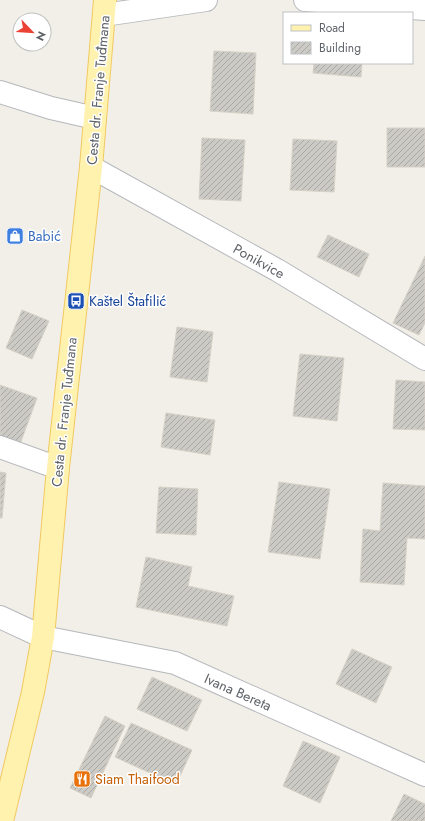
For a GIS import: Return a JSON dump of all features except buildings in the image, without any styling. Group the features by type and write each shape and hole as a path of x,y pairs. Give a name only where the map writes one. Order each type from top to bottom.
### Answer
{"main road":[{"name":"Cesta dr. Franje Tuđmana","path":"2,821 33,692 43,637 58,468 91,167 105,8"}],"street":[{"path":"105,8 206,0"},
{"path":"305,0 425,9"},
{"path":"0,92 51,108 95,118"},
{"name":"Ponikvice","path":"91,167 277,270 425,359"},
{"path":"0,447 58,468"},
{"name":"Ivana Bereta","path":"0,617 43,637 174,663 425,774"}],"place":[{"name":"Babić","path":"15,236"},
{"name":"Kaštel Štafilić","path":"76,301"},
{"name":"Siam Thaifood","path":"82,779"}]}
